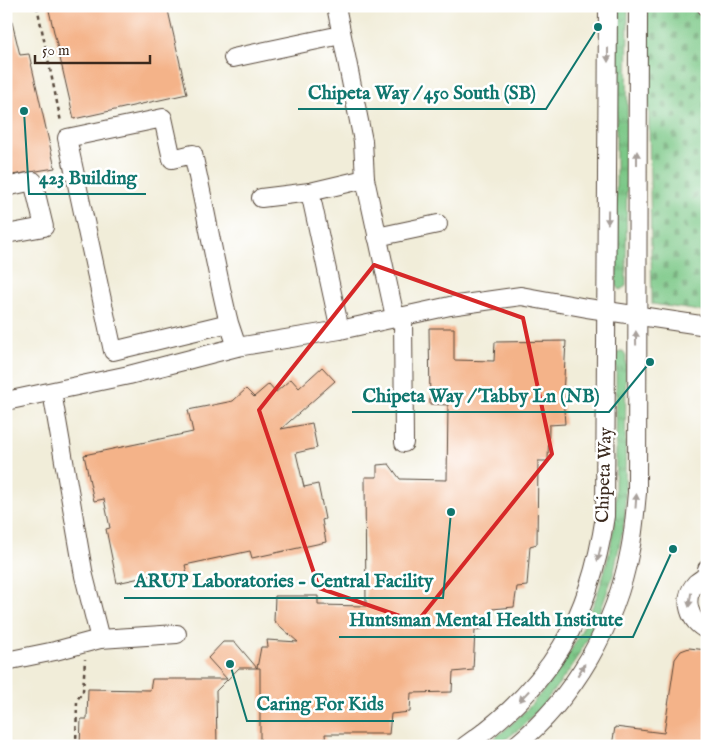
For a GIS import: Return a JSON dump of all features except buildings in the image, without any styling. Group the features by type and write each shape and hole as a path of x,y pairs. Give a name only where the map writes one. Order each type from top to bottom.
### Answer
{"street":[{"path":"336,6 363,141 365,179 399,317 404,444"},
{"name":"Chipeta Way","path":"465,746 504,716 523,698 558,653 572,628 594,573 606,516 608,6"},
{"name":"Chipeta Way","path":"515,746 561,700 577,677 605,629 624,576 630,550 636,493 638,6"},
{"path":"233,58 342,35"},
{"path":"117,377 67,138 163,118 172,159 193,154 218,278 237,347"},
{"path":"261,198 310,192 365,179"},
{"path":"6,188 33,182 44,227 6,234"},
{"path":"310,192 340,330"},
{"path":"378,237 438,224"},
{"path":"6,400 52,392 237,347 340,330 450,306 521,296 707,326"},
{"path":"113,351 229,323"},
{"path":"52,392 84,576 100,640"},
{"path":"707,569 706,576 695,584 688,598 689,610 695,622 707,630"},
{"path":"6,661 55,652 100,640 177,634"}],"path":[{"path":"37,6 63,129"},
{"path":"76,746 76,700 84,691 85,657"}],"highlighted area":[{"path":"374,265 523,318 552,454 417,622 319,588 259,410"}],"green space":[{"path":"616,6 628,6 626,286 620,290 616,285"},
{"path":"647,6 693,6 707,21 707,312 652,304"},
{"path":"623,351 626,355 625,518 614,572 603,604 592,631 571,668 544,703 522,727 497,746 483,746 508,727 531,705 552,680 570,652 598,592 607,562 615,520 616,360 617,353"}],"place":[{"name":"Chipeta Way / 450 South (SB)","path":"598,27"},
{"name":"423 Building","path":"24,111"},
{"name":"Chipeta Way / Tabby Ln (NB)","path":"650,362"},
{"name":"ARUP Laboratories - Central Facility","path":"451,512"},
{"name":"Huntsman Mental Health Institute","path":"673,549"},
{"name":"Caring For Kids","path":"230,664"}]}
